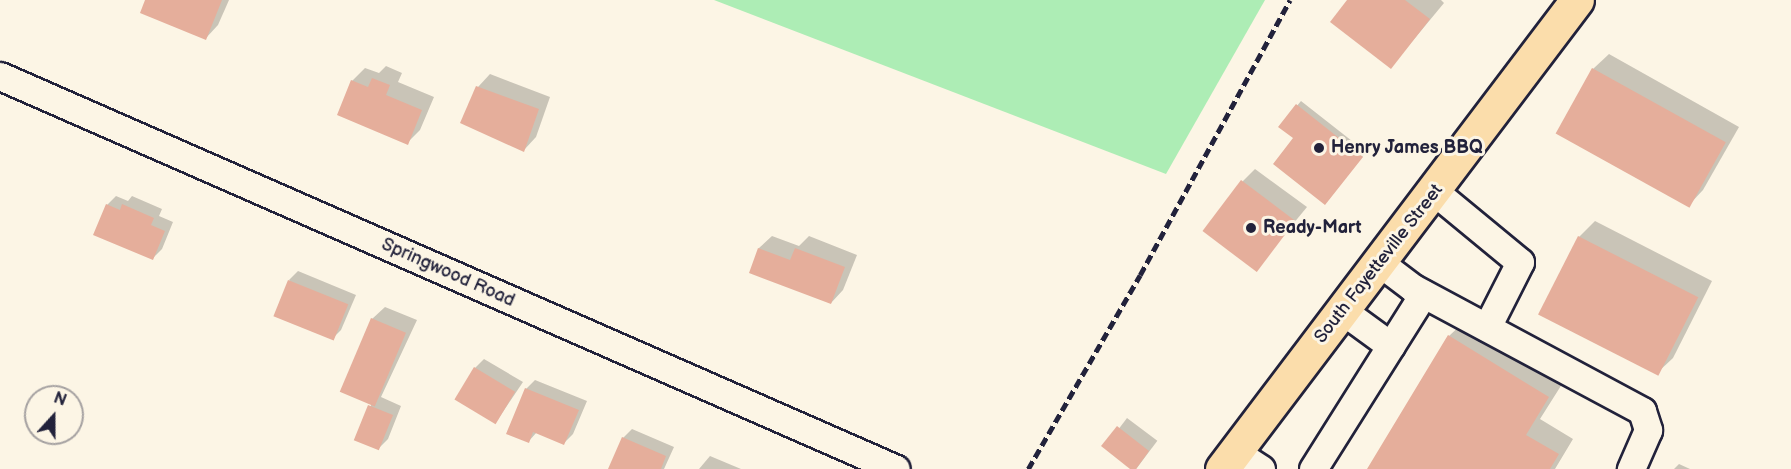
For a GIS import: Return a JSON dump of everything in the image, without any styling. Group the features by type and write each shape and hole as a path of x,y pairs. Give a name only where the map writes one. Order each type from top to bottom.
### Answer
{"main road":[{"name":"South Fayetteville Street","path":"1239,464 1343,311 1435,192 1577,0"}],"street":[{"name":"Springwood Road","path":"0,76 896,469"},
{"path":"1435,192 1486,230 1520,262 1487,327"},
{"path":"1380,263 1424,294 1642,411 1648,430 1631,469"},
{"path":"1313,469 1424,294"},
{"path":"1343,311 1391,346"}],"green space":[{"path":"714,0 1265,0 1166,174"}],"building":[{"path":"145,0 222,0 206,40 140,13"},
{"path":"1347,0 1405,0 1430,19 1391,69 1330,22"},
{"path":"1592,68 1726,142 1689,208 1556,134"},
{"path":"372,78 390,85 386,95 422,110 408,145 337,115 351,80 368,87"},
{"path":"476,86 539,109 524,152 460,123"},
{"name":"Henry James BBQ","path":"1296,104 1363,157 1325,205 1273,164 1293,138 1278,127"},
{"name":"Ready-Mart","path":"1241,180 1295,221 1257,272 1202,231"},
{"path":"106,204 120,210 122,204 154,218 151,225 165,231 153,260 93,235"},
{"path":"1578,236 1698,297 1658,376 1538,314"},
{"path":"758,248 790,260 795,248 845,267 831,304 749,273"},
{"path":"288,280 348,304 334,341 273,316"},
{"path":"371,318 406,333 375,406 340,392"},
{"path":"1448,335 1549,397 1526,435 1559,454 1550,469 1367,469"},
{"path":"474,367 515,392 496,424 454,400"},
{"path":"525,388 579,410 564,445 533,432 529,443 506,434"},
{"path":"368,405 393,415 379,450 354,440"},
{"path":"1117,426 1149,451 1136,469 1130,469 1101,446"},
{"path":"622,437 666,456 661,469 608,469"}],"railway":[{"path":"1028,469 1140,275 1290,0"}],"place":[{"name":"Henry James BBQ","path":"1319,148"},
{"name":"Ready-Mart","path":"1251,228"}]}
